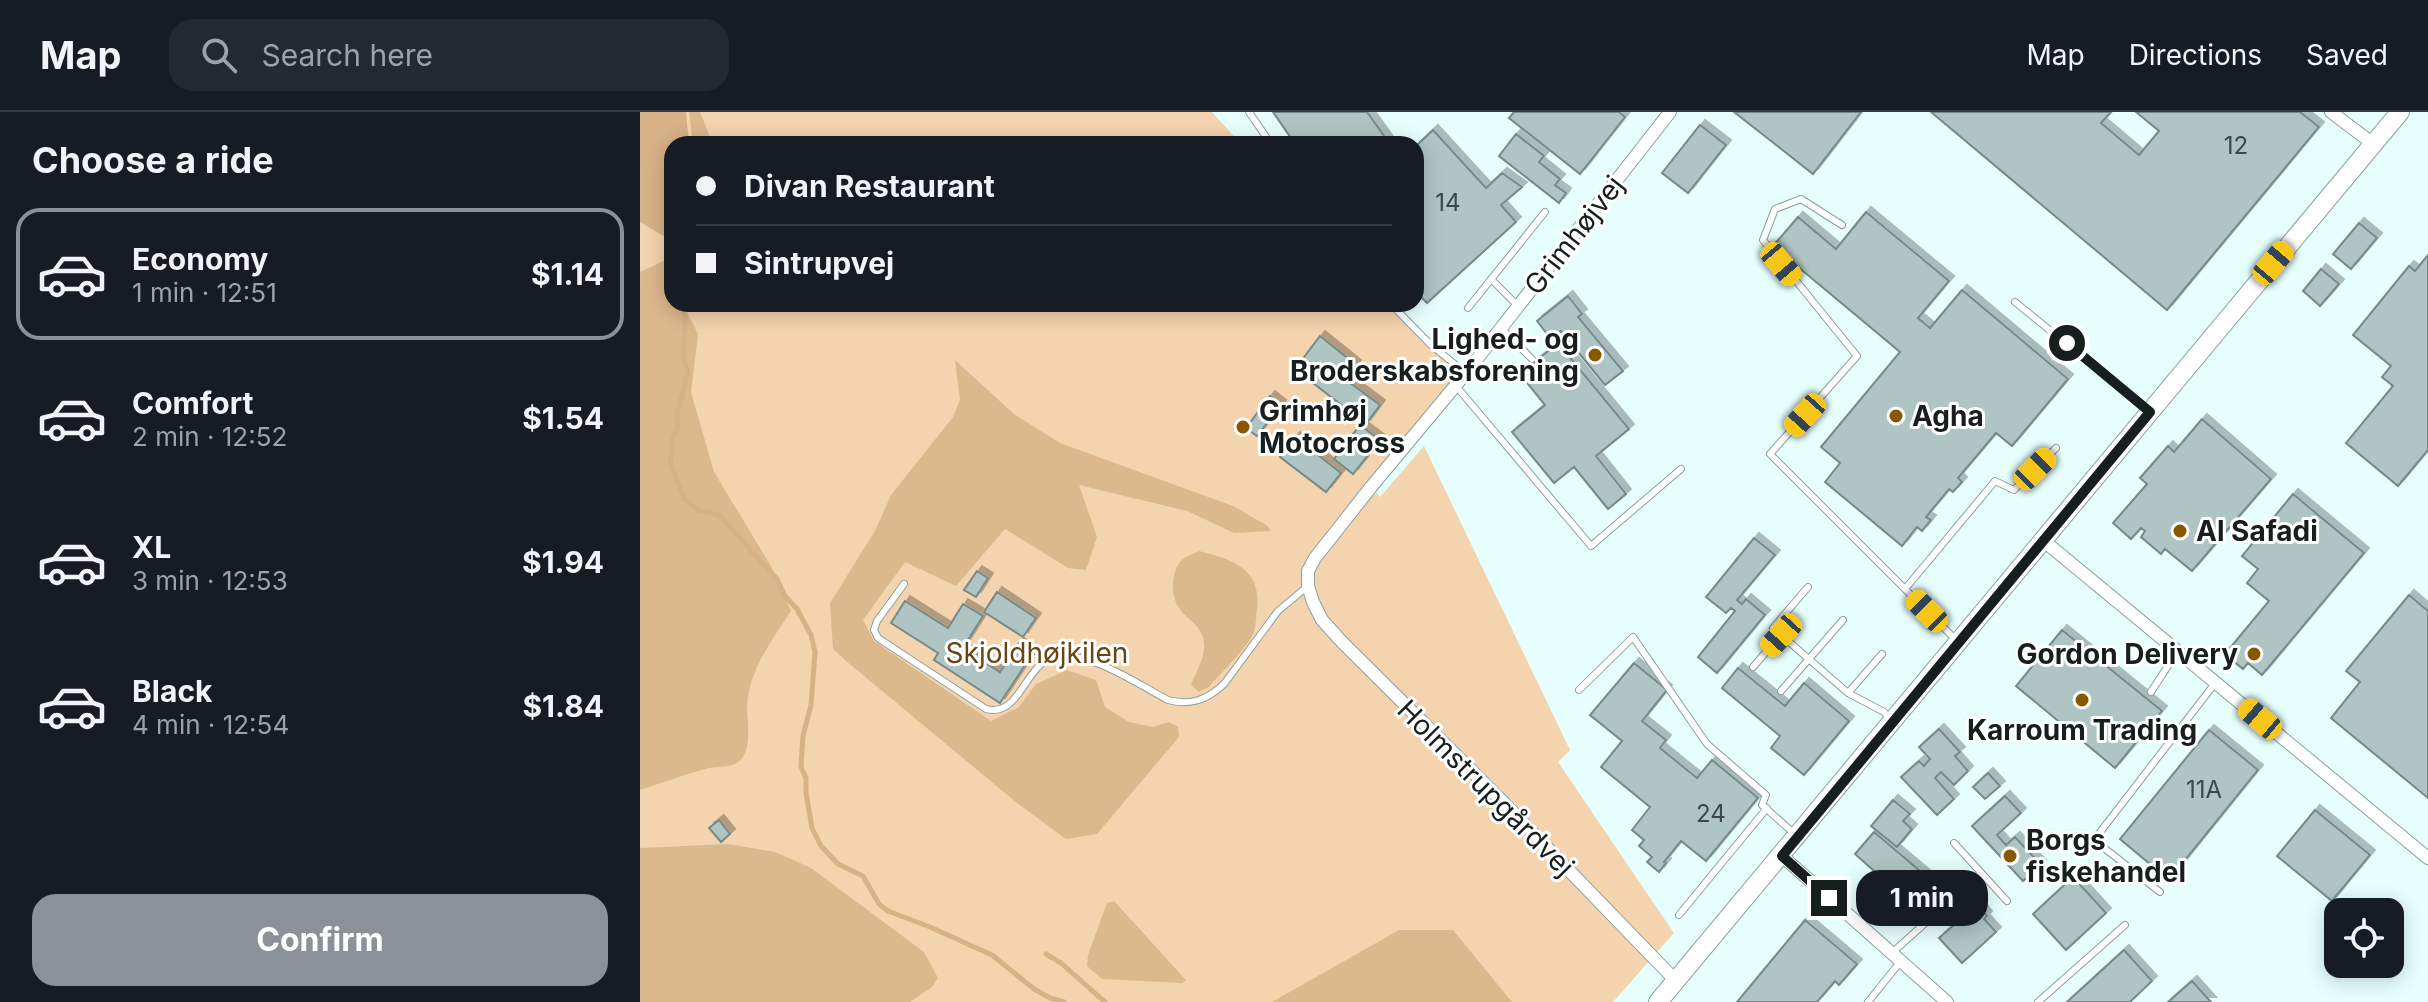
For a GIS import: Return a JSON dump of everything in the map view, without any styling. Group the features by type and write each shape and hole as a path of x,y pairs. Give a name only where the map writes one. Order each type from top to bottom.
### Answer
{"street":[{"name":"Grimhøjvej","path":"1308,586 1308,571 1315,558 1466,373 1670,112"},
{"path":"2331,112 2372,143"},
{"path":"1658,1002 2400,112"},
{"path":"2044,541 2428,858"},
{"name":"Holmstrupgårdvej","path":"1308,586 1322,620 1342,642 1676,981"},
{"path":"1782,856 1947,1002"}],"lane":[{"path":"1249,112 1266,136"},
{"path":"1842,225 1801,199 1775,209 1763,240 1857,356 1770,454 1958,642"},
{"path":"1468,308 1545,212"},
{"path":"1491,279 1518,306"},
{"path":"2015,302 2150,412"},
{"path":"1399,312 1431,345 1466,373"},
{"path":"1501,328 1532,359"},
{"path":"1455,385 1591,546 1681,469"},
{"path":"1905,589 1995,481 2014,490 2056,448"},
{"path":"904,584 877,621 874,630 878,638 986,709 997,712 1007,707 1037,668 1052,657 1070,656 1091,661 1168,700 1181,704 1196,702 1224,684 1278,611 1308,586"},
{"path":"1808,587 1773,628 1848,693 1884,712 1893,721"},
{"path":"1781,691 1843,620"},
{"path":"1753,667 1781,635"},
{"path":"1579,690 1633,637 1707,744 1766,795 1762,805 1789,829"},
{"path":"2151,692 2177,652"},
{"path":"1848,693 1882,654"},
{"path":"2160,892 2094,840 2216,682"},
{"path":"1679,915 1767,808"},
{"path":"1954,843 2007,901"},
{"path":"1868,1002 1898,956 1981,873"},
{"path":"2038,1002 2125,925"}],"green space":[{"name":"Skjoldhøjkilen","path":"640,112 1212,112 1234,136 664,136 664,312 1398,312 1466,373 1372,487 1380,497 1424,446 1570,750 1558,762 1674,933 1613,1002 640,1002"}],"shaded area":[{"path":"640,112 686,112 688,136 664,136 664,236 640,222"},
{"path":"689,112 700,112 710,136 692,136"},
{"path":"664,261 664,312 687,312 698,334 691,392 714,472 771,566 791,611 752,680 747,706 747,746 741,760 640,790 640,272"},
{"path":"955,360 1014,414 1060,443 1233,506 1268,526 1270,531 1234,533 1187,511 1079,485 1097,537 1086,570 1068,568 1005,529 956,586 905,562 863,620 874,641 991,721 1019,707 1036,684 1067,670 1096,680 1105,707 1129,722 1153,727 1169,722 1178,727 1179,737 1097,834 1066,839 1017,803 833,649 830,603 875,531 891,495 953,417 960,400"},
{"path":"1199,551 1233,562 1250,575 1255,584 1257,609 1249,640 1209,687 1199,692 1191,685 1204,653 1203,637 1176,603 1173,583 1178,564"},
{"path":"728,844 775,852 811,868 924,952 938,978 932,987 910,1002 640,1002 640,848"},
{"path":"1114,901 1186,980 1182,983 1102,979 1087,966 1107,903"},
{"path":"1399,930 1453,930 1512,1002 1272,1002"}],"building":[{"path":"1273,112 1367,112 1384,136 1290,136"},
{"path":"1514,112 1619,112 1625,117 1580,174 1509,118"},
{"path":"1734,112 1861,112 1813,174"},
{"path":"1931,112 2111,112 2101,123 2139,155 2159,131 2136,112 2300,112 2319,127 2167,310"},
{"path":"1700,125 1726,145 1688,193 1662,173"},
{"path":"1433,130 1486,188 1502,173 1522,187 1501,205 1516,222 1427,303 1424,300 1424,138"},
{"path":"1516,134 1544,156 1539,162 1560,179 1555,185 1566,193 1559,203 1499,156"},
{"path":"1866,212 1949,281 1918,318 1930,328 1962,290 2068,379 2012,446 1996,433 1958,478 1962,482 1953,492 1949,489 1926,517 1931,520 1922,531 1917,527 1902,546 1825,482 1840,463 1821,447 1900,352 1773,246 1798,217 1836,249"},
{"path":"2359,223 2377,238 2351,269 2333,254"},
{"path":"2428,255 2428,450 2398,486 2346,443 2393,386 2382,377 2391,366 2353,335 2409,266 2415,271"},
{"path":"2321,269 2339,284 2320,306 2303,291"},
{"name":"Lighed- og Broderskabsforening","path":"1568,296 1582,314 1578,317 1623,371 1605,385 1561,331 1551,339 1537,321"},
{"path":"1320,336 1356,365 1345,379 1380,405 1366,424 1295,369"},
{"path":"1558,343 1629,429 1596,456 1626,494 1608,509 1574,467 1554,483 1512,432 1545,405 1520,374"},
{"path":"1270,396 1281,405 1257,436 1246,428"},
{"path":"2202,419 2271,479 2192,571 2165,549 2161,554 2141,537 2145,531 2141,528 2131,539 2113,523 2147,484 2140,478 2168,446 2174,452"},
{"path":"1360,425 1380,440 1353,474 1334,459"},
{"path":"1295,437 1341,473 1326,492 1280,457"},
{"path":"2293,494 2364,553 2262,675 2248,663 2243,669 2232,660 2237,654 2230,648 2269,601 2247,583 2258,569 2242,556"},
{"path":"1754,538 1775,555 1737,600 1742,604 1746,599 1765,615 1717,673 1698,657 1735,611 1731,608 1726,613 1706,597"},
{"path":"977,571 988,578 976,597 964,590"},
{"path":"997,592 1036,618 1023,637 984,612"},
{"path":"2409,595 2428,611 2428,798 2331,718 2360,682 2346,671"},
{"path":"905,601 948,628 963,604 983,616 963,648 1000,672 1019,643 1033,653 1000,703 934,660 938,653 891,623"},
{"path":"2062,630 2162,711 2115,768 2016,686"},
{"path":"1634,663 1667,690 1642,721 1666,740 1660,748 1697,778 1712,760 1758,798 1706,861 1681,841 1659,872 1647,862 1652,857 1639,846 1644,840 1632,830 1650,807 1601,767 1622,741 1590,715"},
{"path":"1738,668 1785,706 1804,683 1849,721 1804,775 1771,748 1780,736 1722,688"},
{"path":"1939,729 1960,752 1955,756 1968,771 1954,785 1941,772 1935,778 1954,799 1937,815 1901,777 1919,761 1924,766 1930,759 1919,747"},
{"path":"2209,730 2258,770 2169,880 2120,839"},
{"path":"1988,773 2000,786 1985,799 1973,787"},
{"path":"2005,796 2021,813 1997,835 2006,845 2015,837 2041,865 2023,881 1972,826"},
{"path":"1893,800 1910,814 1903,821 1912,829 1897,847 1871,826"},
{"path":"2315,810 2370,855 2334,898 2328,898 2277,856"},
{"path":"719,820 730,834 721,842 709,828"},
{"path":"1874,832 1926,876 1901,907 1868,879 1874,871 1855,854"},
{"path":"2073,877 2106,913 2066,950 2033,914"},
{"path":"1974,907 1979,913 1982,910 1987,916 1984,919 1996,932 1962,963 1939,938"},
{"path":"1805,920 1857,964 1839,985 1835,981 1817,1002 1737,1002"},
{"path":"2124,950 2152,981 2130,1002 2067,1002"},
{"path":"2192,981 2211,1002 2168,1002"}],"waterway":[{"path":"683,312 683,357 688,372 670,462 684,499 698,510 719,515 777,579 811,635 815,652 811,705 803,736 801,767 806,778 812,828 821,846 838,864 863,876 879,904 888,911 992,955 1034,989 1064,1002"},
{"path":"1046,954 1061,963 1105,1002"}],"place":[{"name":"Lighed- og Broderskabsforening","path":"1595,355"},
{"name":"Agha","path":"1896,416"},
{"name":"Grimhøj Motocross","path":"1243,427"},
{"name":"Al Safadi","path":"2180,531"},
{"name":"Gordon Delivery","path":"2254,654"},
{"name":"Karroum Trading","path":"2082,700"},
{"name":"Borgs fiskehandel","path":"2010,856"}],"route":[{"path":"1829,898 1782,856 2150,412 2067,343"}]}
